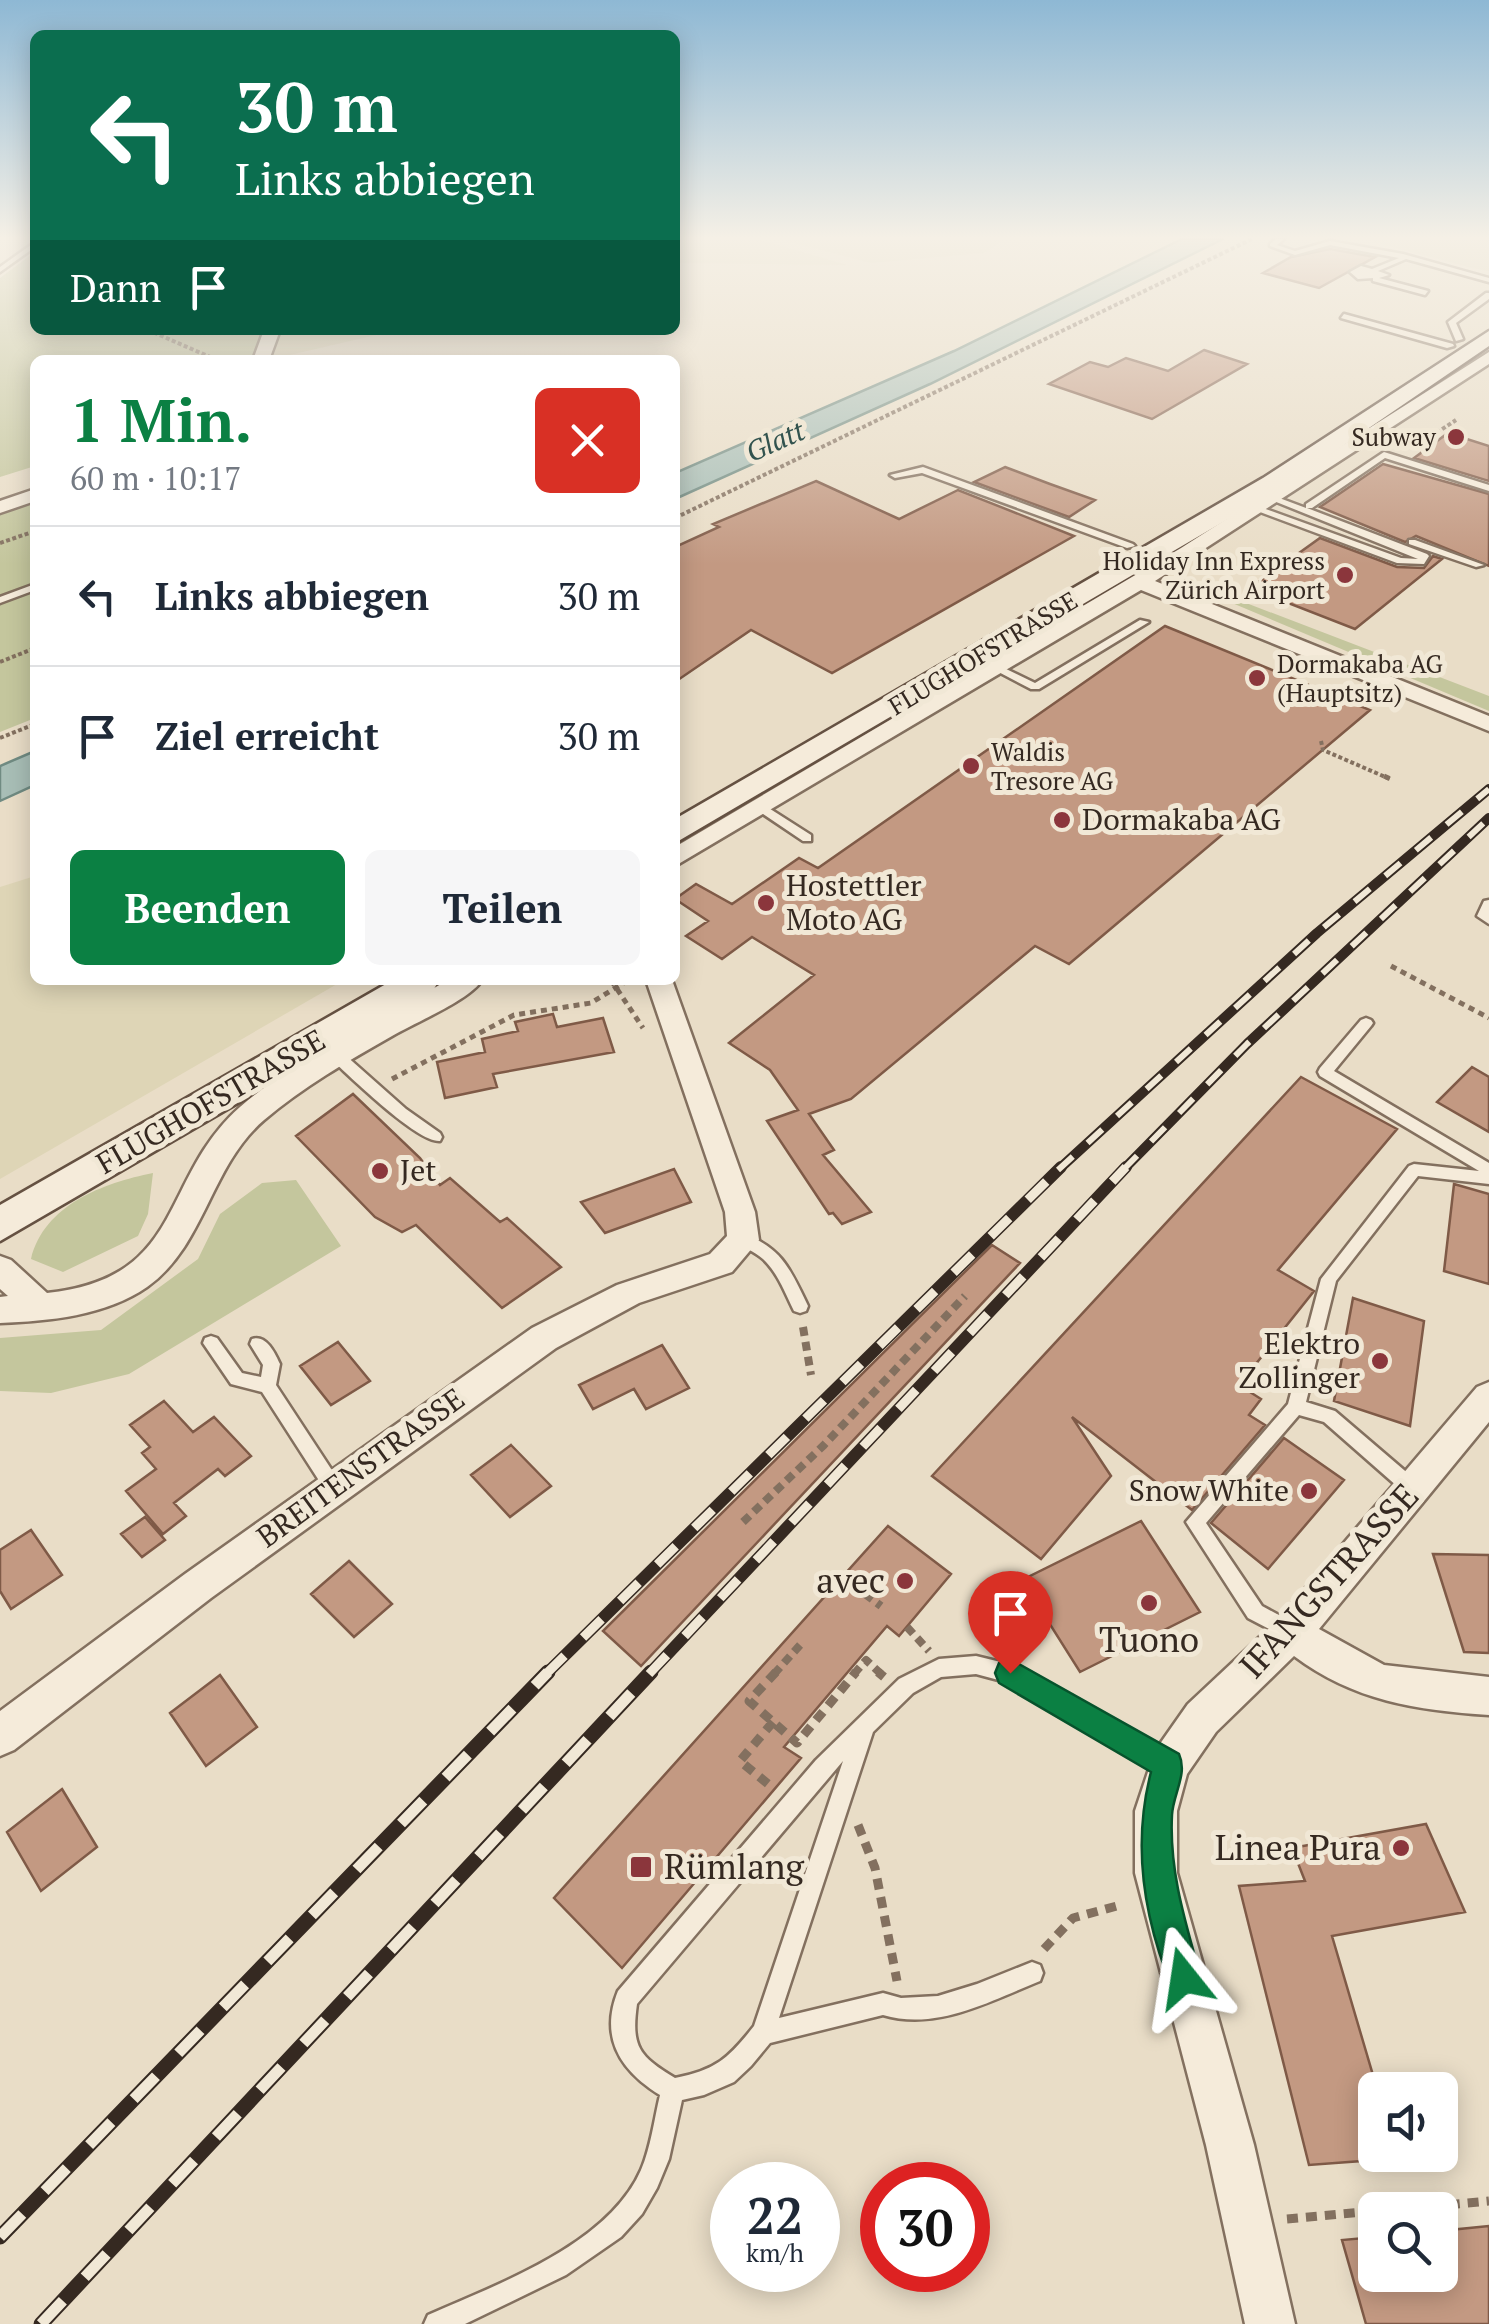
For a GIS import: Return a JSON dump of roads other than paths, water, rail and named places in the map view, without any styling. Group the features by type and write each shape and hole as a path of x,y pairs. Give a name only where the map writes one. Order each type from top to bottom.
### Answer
{"main road":[{"name":"FLUGHOFSTRASSE","path":"680,803 1324,431 1446,347"},
{"name":"FLUGHOFSTRASSE","path":"680,830 1272,483 1473,347"},
{"name":"FLUGHOFSTRASSE","path":"0,1194 361,985"},
{"name":"FLUGHOFSTRASSE","path":"0,1224 413,985"}],"street":[{"path":"680,855 1140,582 1489,357"},
{"path":"0,507 30,497"},
{"path":"1140,582 1489,724"},
{"path":"0,1310 103,1297 151,1268 176,1239 218,1152 238,1128 298,1081 462,985"},
{"path":"661,985 740,1212 743,1240"},
{"name":"BREITENSTRASSE","path":"0,1736 333,1487 544,1338 628,1294 721,1262 743,1240"},
{"path":"0,1269 40,1307"},
{"name":"IFANGSTRASSE","path":"1168,1765 1202,1718 1292,1632 1489,1397"},
{"path":"1292,1632 1336,1667 1388,1689 1489,1696"},
{"path":"1168,1765 1156,1811 1156,1873 1230,2145 1270,2324"}],"lane":[{"path":"1309,506 1384,455 1489,488"},
{"path":"895,475 923,470 1130,546"},
{"path":"1270,501 1424,556 1421,562 1400,560 1270,501"},
{"path":"1270,501 1309,506 1480,566"},
{"path":"0,600 30,589"},
{"path":"996,668 1035,687 1144,622"},
{"path":"761,807 807,838"},
{"path":"1489,904 1484,916 1489,920"},
{"path":"1366,1023 1325,1072 1489,1170"},
{"path":"339,1058 435,1137"},
{"path":"1292,1632 1255,1612 1195,1522 1296,1408 1329,1279 1414,1170 1489,1178"},
{"path":"743,1240 763,1246 776,1258 800,1306"},
{"path":"211,1343 237,1379 268,1386"},
{"path":"258,1344 272,1364 268,1386 333,1487"},
{"path":"1296,1408 1329,1416 1412,1488"},
{"path":"864,1729 762,2032 740,2062 715,2082 673,2090 634,2067 621,2030 626,1999 823,1767 906,1686 939,1668 976,1664 1010,1673 1168,1765"},
{"path":"762,2032 883,2004 901,2012 926,2010 1032,1973"},
{"path":"437,2324 550,2270 626,2218 650,2179 673,2090"}],"water":[{"name":"Glatt","path":"961,347 1004,347 680,497 680,471"},
{"path":"30,753 30,787 0,801 0,766"}],"railway":[{"path":"1058,1170 1317,933 1489,789"},
{"path":"1123,1170 1247,1044 1489,818"},
{"path":"547,1673 1061,1167"},
{"path":"649,1674 1126,1167"},
{"path":"41,2324 651,1672"},
{"path":"0,2237 547,1673"}],"place":[{"name":"Subway","path":"1456,437"},
{"name":"Holiday Inn Express Zürich Airport","path":"1345,575"},
{"name":"Dormakaba AG (Hauptsitz)","path":"1257,678"},
{"name":"Waldis Tresore AG","path":"971,766"},
{"name":"Dormakaba AG","path":"1062,820"},
{"name":"Hostettler Moto AG","path":"766,903"},
{"name":"Jet","path":"380,1171"},
{"name":"Elektro Zollinger","path":"1380,1361"},
{"name":"Snow White","path":"1309,1491"},
{"name":"avec","path":"905,1581"},
{"name":"Tuono","path":"1149,1603"},
{"name":"Linea Pura","path":"1401,1848"},
{"name":"Rümlang","path":"641,1867"}]}
